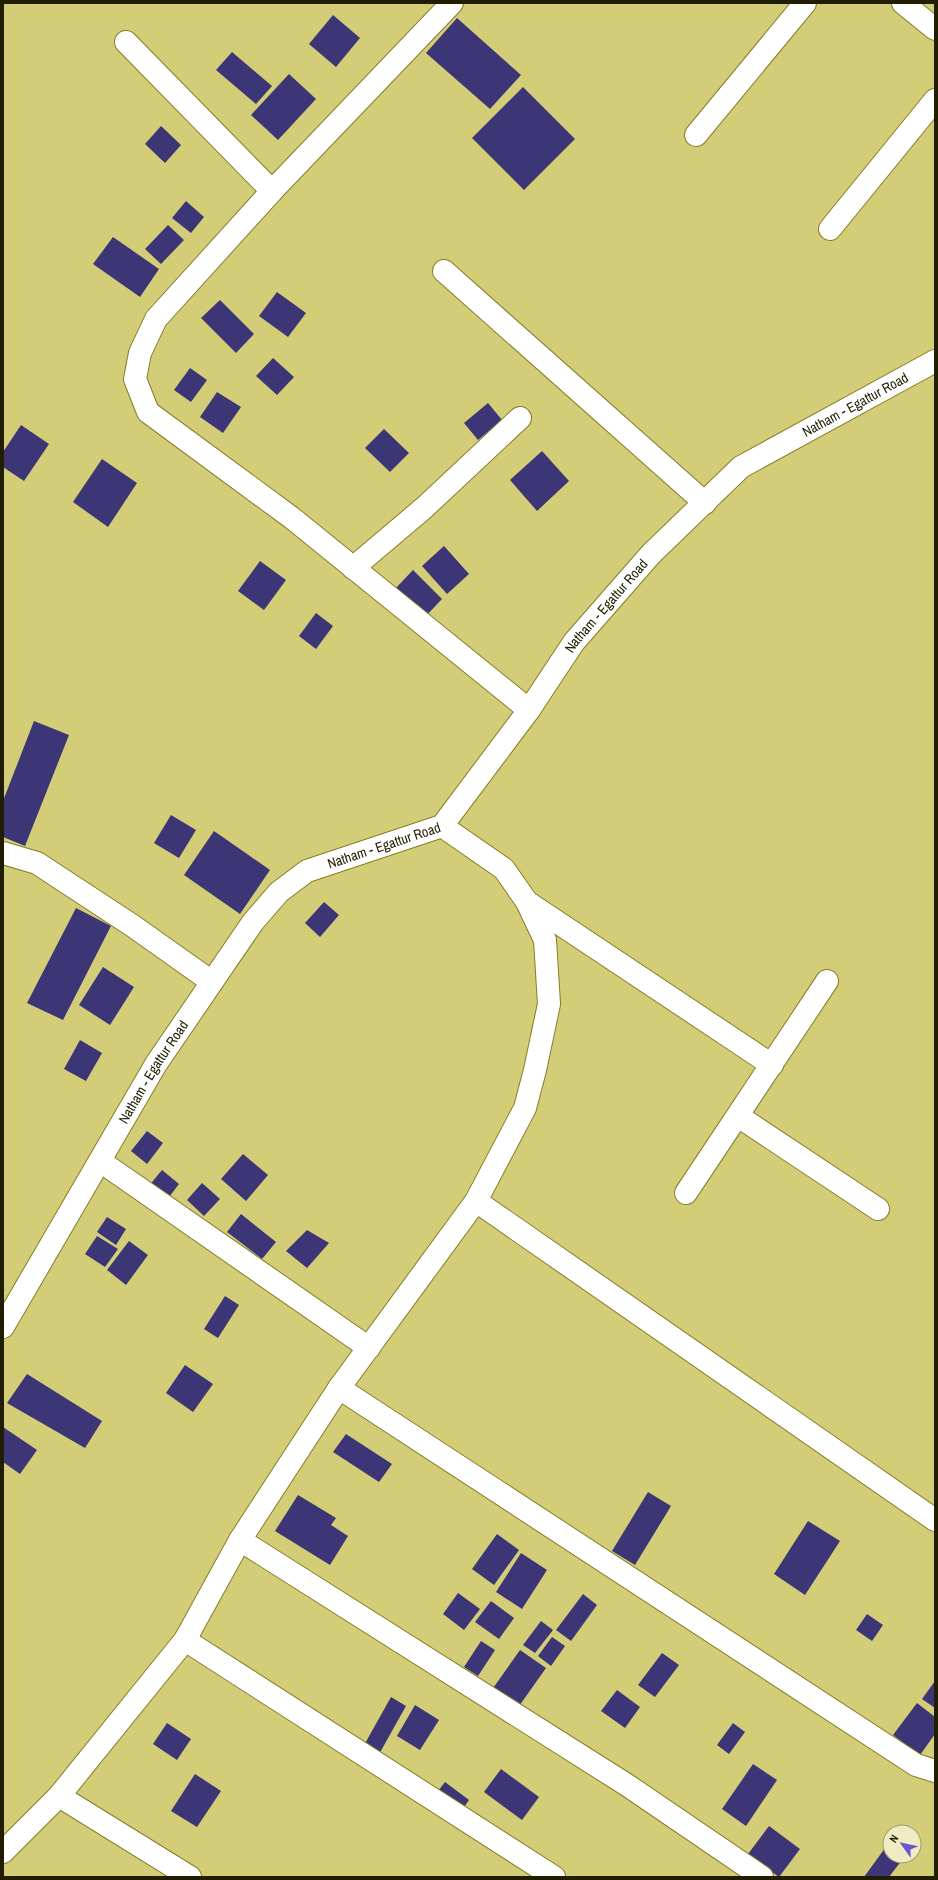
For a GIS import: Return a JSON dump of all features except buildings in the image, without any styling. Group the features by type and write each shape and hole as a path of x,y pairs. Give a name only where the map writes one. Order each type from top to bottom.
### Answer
{"street":[{"path":"452,3 272,191 156,319 140,353 135,379 148,412 292,518 529,710"},
{"path":"696,135 805,3"},
{"path":"903,3 935,29"},
{"path":"126,42 272,191"},
{"path":"830,229 935,100"},
{"path":"444,271 705,503"},
{"name":"Natham - Egattur Road","path":"3,1326 156,1064 253,922 279,892 307,871 442,826 529,710 574,642 651,554 741,468 935,361"},
{"path":"353,568 425,507 520,418"},
{"path":"3,1852 59,1796 185,1640 240,1540 339,1388 476,1201 525,1108 549,1004 545,940 527,902 504,869 442,826"},
{"path":"3,853 37,863 133,926 212,982"},
{"path":"527,902 772,1065"},
{"path":"686,1193 827,981"},
{"path":"738,1116 878,1208"},
{"path":"100,1161 368,1348"},
{"path":"476,1201 935,1520"},
{"path":"339,1388 916,1765 935,1771"},
{"path":"240,1540 627,1785 762,1877"},
{"path":"185,1640 554,1877"},
{"path":"59,1796 190,1877"}]}
